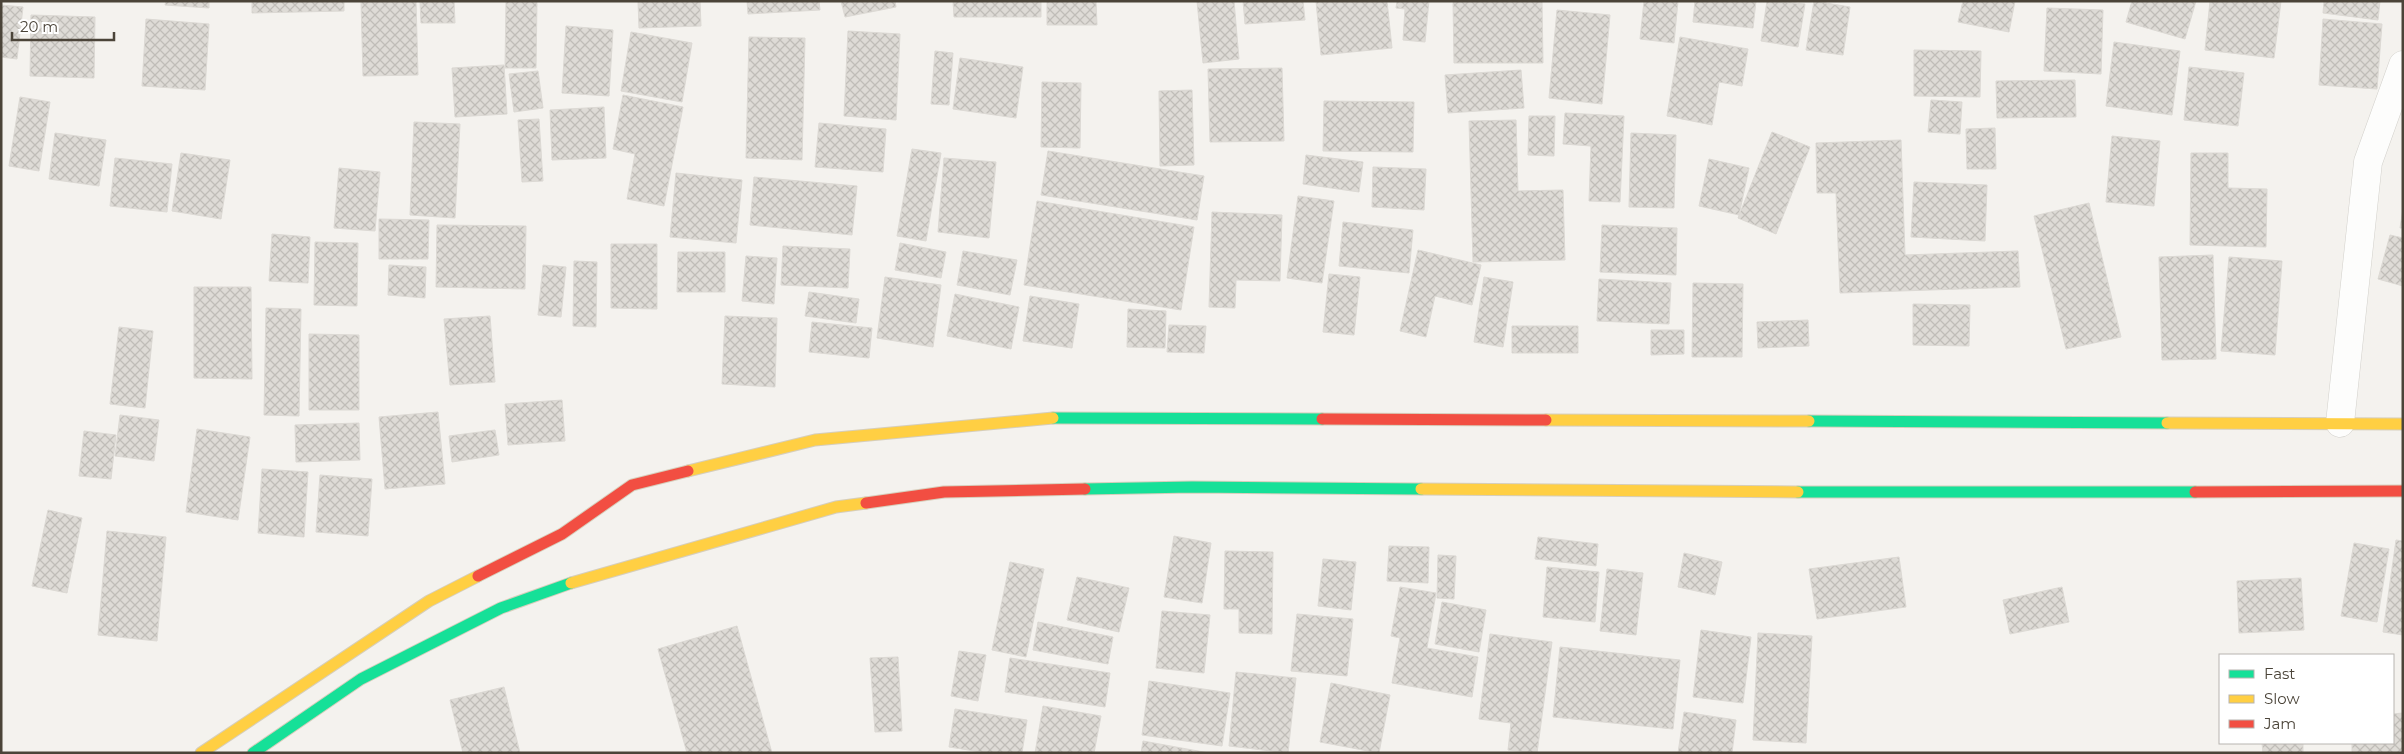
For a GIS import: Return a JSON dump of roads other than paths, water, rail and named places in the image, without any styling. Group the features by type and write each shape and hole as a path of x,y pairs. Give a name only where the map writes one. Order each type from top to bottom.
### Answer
{"main road":[{"path":"200,753 429,601 562,534 632,485 815,440 1042,418 2403,424"},
{"path":"253,753 361,679 501,608 572,582 836,507 944,492 1192,487 1850,493 2403,490"}],"street":[{"path":"2340,423 2368,162 2403,65"}]}
